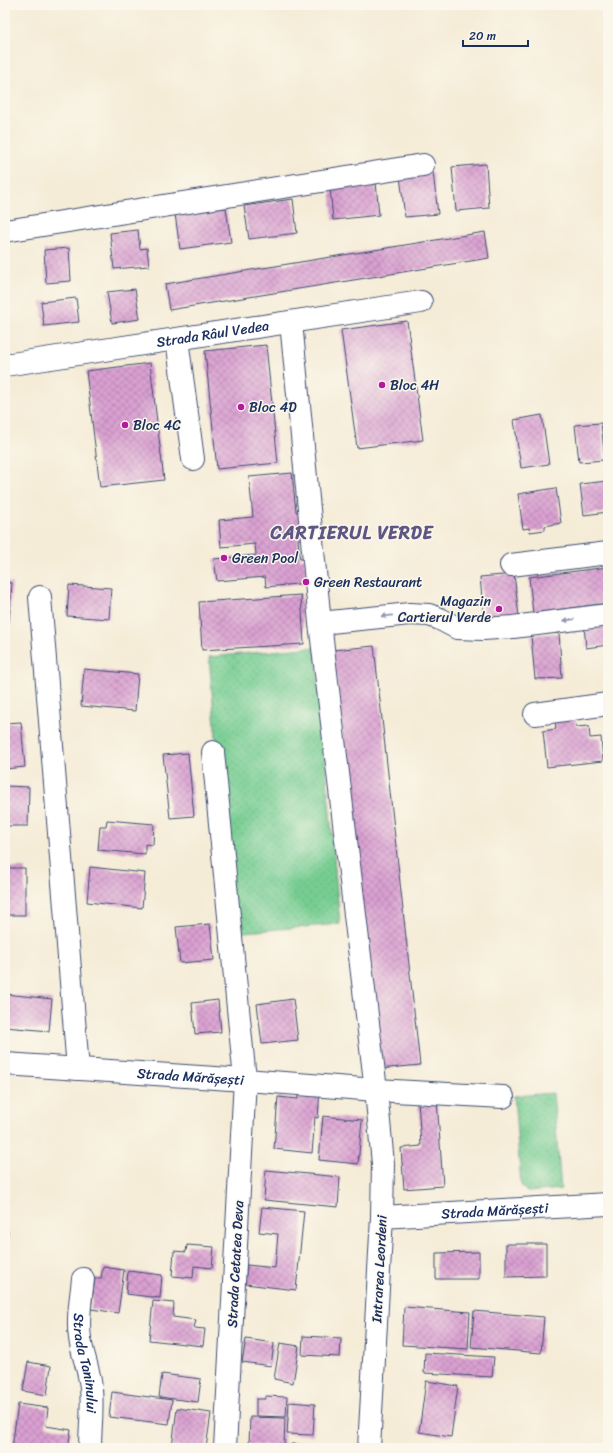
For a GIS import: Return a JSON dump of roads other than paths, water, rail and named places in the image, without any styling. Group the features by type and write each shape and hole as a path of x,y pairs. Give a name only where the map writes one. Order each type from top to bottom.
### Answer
{"street":[{"path":"5,231 423,165"},
{"name":"Strada Râul Vedea","path":"5,365 421,302"},
{"name":"Intrarea Leordeni","path":"291,322 320,623 376,1090 383,1164 382,1217 369,1448"},
{"path":"177,339 193,459"},
{"path":"512,564 608,553"},
{"path":"40,597 78,1069"},
{"path":"320,623 410,614 429,615 457,628 483,629 513,627 608,615"},
{"path":"535,714 608,704"},
{"name":"Strada Cetatea Deva","path":"213,752 245,1080 225,1448"},
{"name":"Strada Mărășești","path":"5,1064 376,1090 503,1097"},
{"name":"Strada Mărășești","path":"382,1217 608,1204"},
{"name":"Strada Taninului","path":"83,1279 79,1321 80,1343 89,1372 91,1390 90,1448"}],"place":[{"name":"Bloc 4H","path":"382,385"},
{"name":"Bloc 4D","path":"241,407"},
{"name":"Bloc 4C","path":"125,425"},
{"name":"Green Pool","path":"224,558"},
{"name":"Green Restaurant","path":"306,582"},
{"name":"Magazin Cartierul Verde","path":"499,609"}],"district":[{"name":"CARTIERUL VERDE","path":"352,533"}]}
